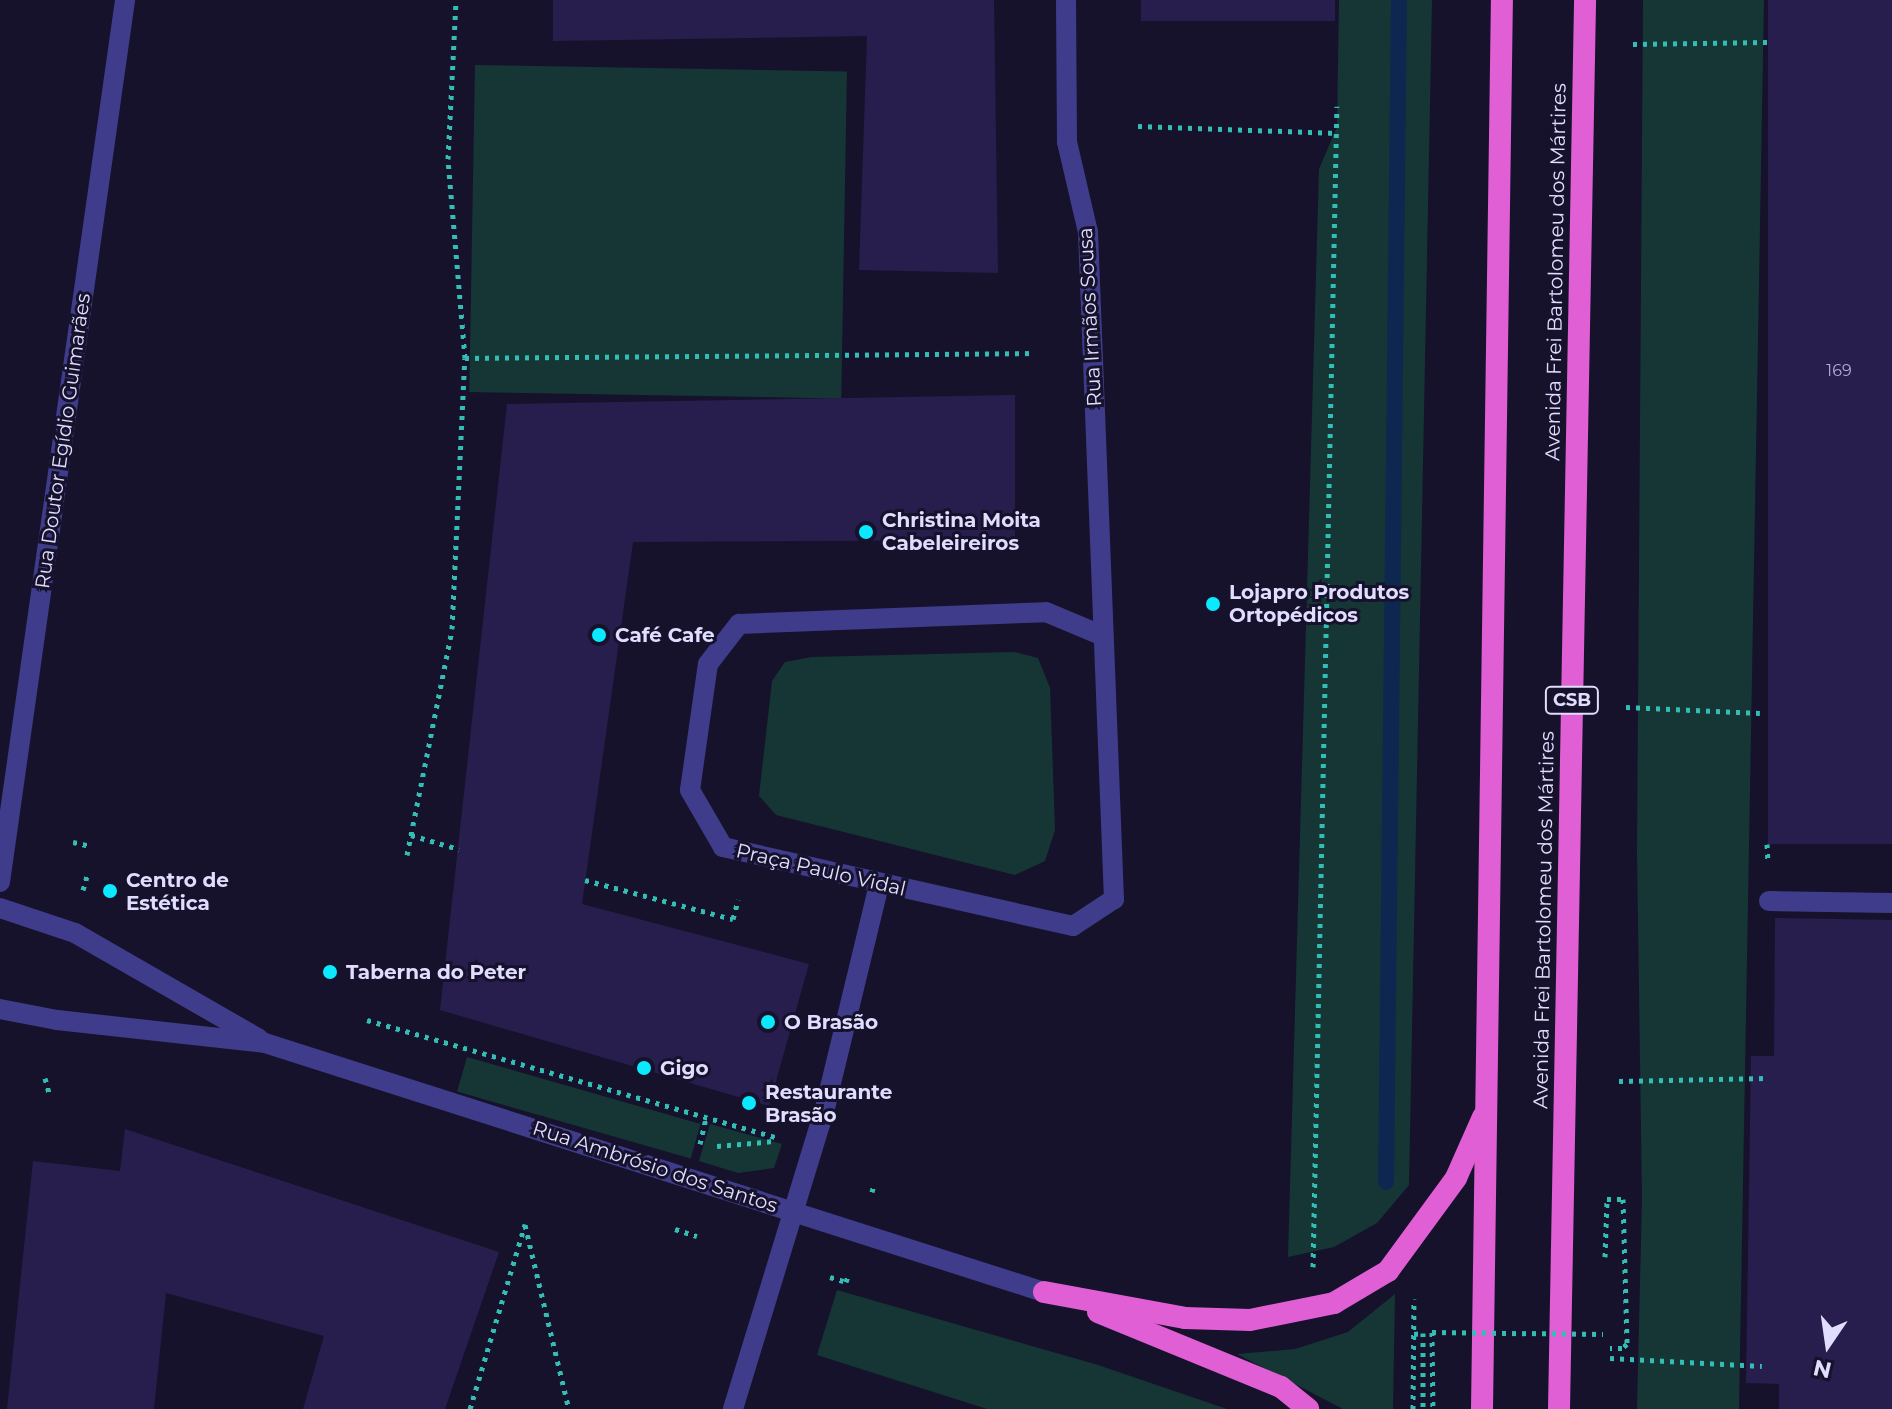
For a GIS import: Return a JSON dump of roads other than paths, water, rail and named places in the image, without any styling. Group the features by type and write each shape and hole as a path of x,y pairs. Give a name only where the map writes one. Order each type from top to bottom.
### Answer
{"highway":[{"path":"1482,1409 1502,0"},
{"name":"Avenida Frei Bartolomeu dos Mártires","path":"1562,1406 1585,0"},
{"path":"1044,1292 1185,1318 1250,1320 1294,1314 1334,1303 1388,1271 1456,1178 1487,1107"},
{"path":"1044,1292 1236,1366 1281,1387 1308,1409"}],"street":[{"name":"Rua Doutor Egídio Guimarães","path":"0,882 125,0"},
{"name":"Rua Irmãos Sousa","path":"1066,0 1067,142 1088,232 1103,636"},
{"name":"Praça Paulo Vidal","path":"1046,612 1103,636 1114,899 1073,926 723,847 690,790 708,664 739,624 1046,612"},
{"path":"733,1409 825,1108 879,884"},
{"path":"1769,901 1892,903"},
{"path":"0,908 75,933 265,1043"},
{"path":"0,1009 57,1020 265,1043"},
{"name":"Rua Ambrósio dos Santos","path":"265,1043 1044,1292"}],"waterway":[{"path":"1386,1182 1399,0"}],"place":[{"name":"Christina Moita Cabeleireiros","path":"866,532"},
{"name":"Lojapro Produtos Ortopédicos","path":"1213,604"},
{"name":"Café Cafe","path":"599,635"},
{"name":"Centro de Estética","path":"110,891"},
{"name":"Taberna do Peter","path":"330,972"},
{"name":"O Brasão","path":"768,1022"},
{"name":"Gigo","path":"644,1068"},
{"name":"Restaurante Brasão","path":"749,1103"}]}
